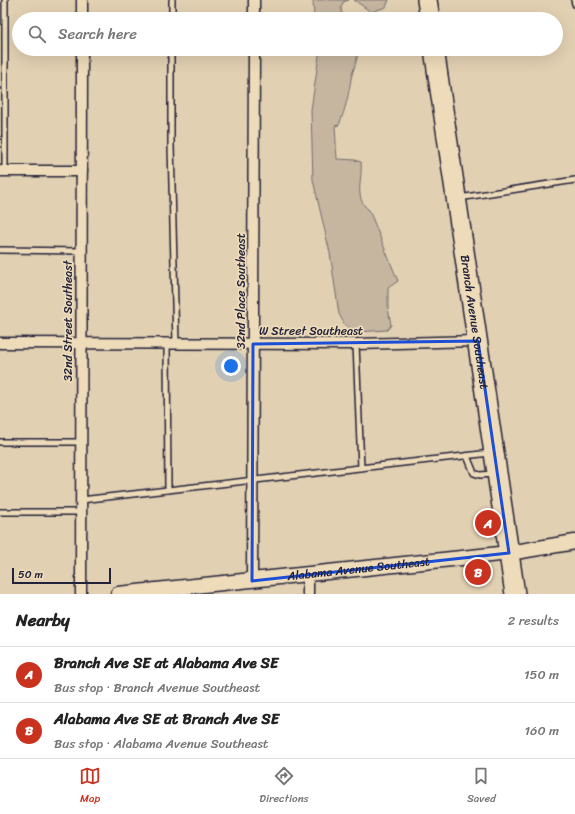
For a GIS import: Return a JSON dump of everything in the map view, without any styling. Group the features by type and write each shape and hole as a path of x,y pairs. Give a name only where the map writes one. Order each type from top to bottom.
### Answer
{"highway":[{"path":"427,0 429,12"},
{"name":"Branch Avenue Southeast","path":"435,56 515,594"}],"main road":[{"name":"Alabama Avenue Southeast","path":"118,594 509,553 575,542"}],"street":[{"path":"82,0 82,12"},
{"path":"254,0 254,12"},
{"name":"32nd Street Southeast","path":"81,594 82,56"},
{"name":"32nd Place Southeast","path":"252,580 254,56"},
{"path":"2,171 82,171"},
{"name":"W Street Southeast","path":"0,343 356,344 478,341"},
{"path":"308,575 308,594"}],"lane":[{"path":"2,171 5,0"},
{"path":"172,0 172,12"},
{"path":"574,0 575,4"},
{"path":"168,490 171,344 171,56"},
{"path":"457,198 575,180"},
{"path":"0,250 82,251"},
{"path":"356,344 361,468"},
{"path":"0,442 81,442"},
{"path":"81,500 495,452"},
{"path":"467,456 474,473 480,475 498,473"},
{"path":"0,512 81,512"}],"highlighted area":[{"path":"478,341 509,553 252,581 253,344"}],"shaded area":[{"path":"313,0 349,0 343,2 341,8 342,12 314,12"},
{"path":"354,0 389,0 386,7 371,12"},
{"path":"319,56 357,56 345,107 339,125 335,126 337,159 355,160 361,162 361,200 369,210 398,281 388,288 388,308 391,325 387,330 357,332 345,325 339,314 330,253 313,180 311,110"}],"place":[{"name":"Branch Ave SE at Alabama Ave SE","path":"488,523"},
{"name":"Alabama Ave SE at Branch Ave SE","path":"478,572"}]}
